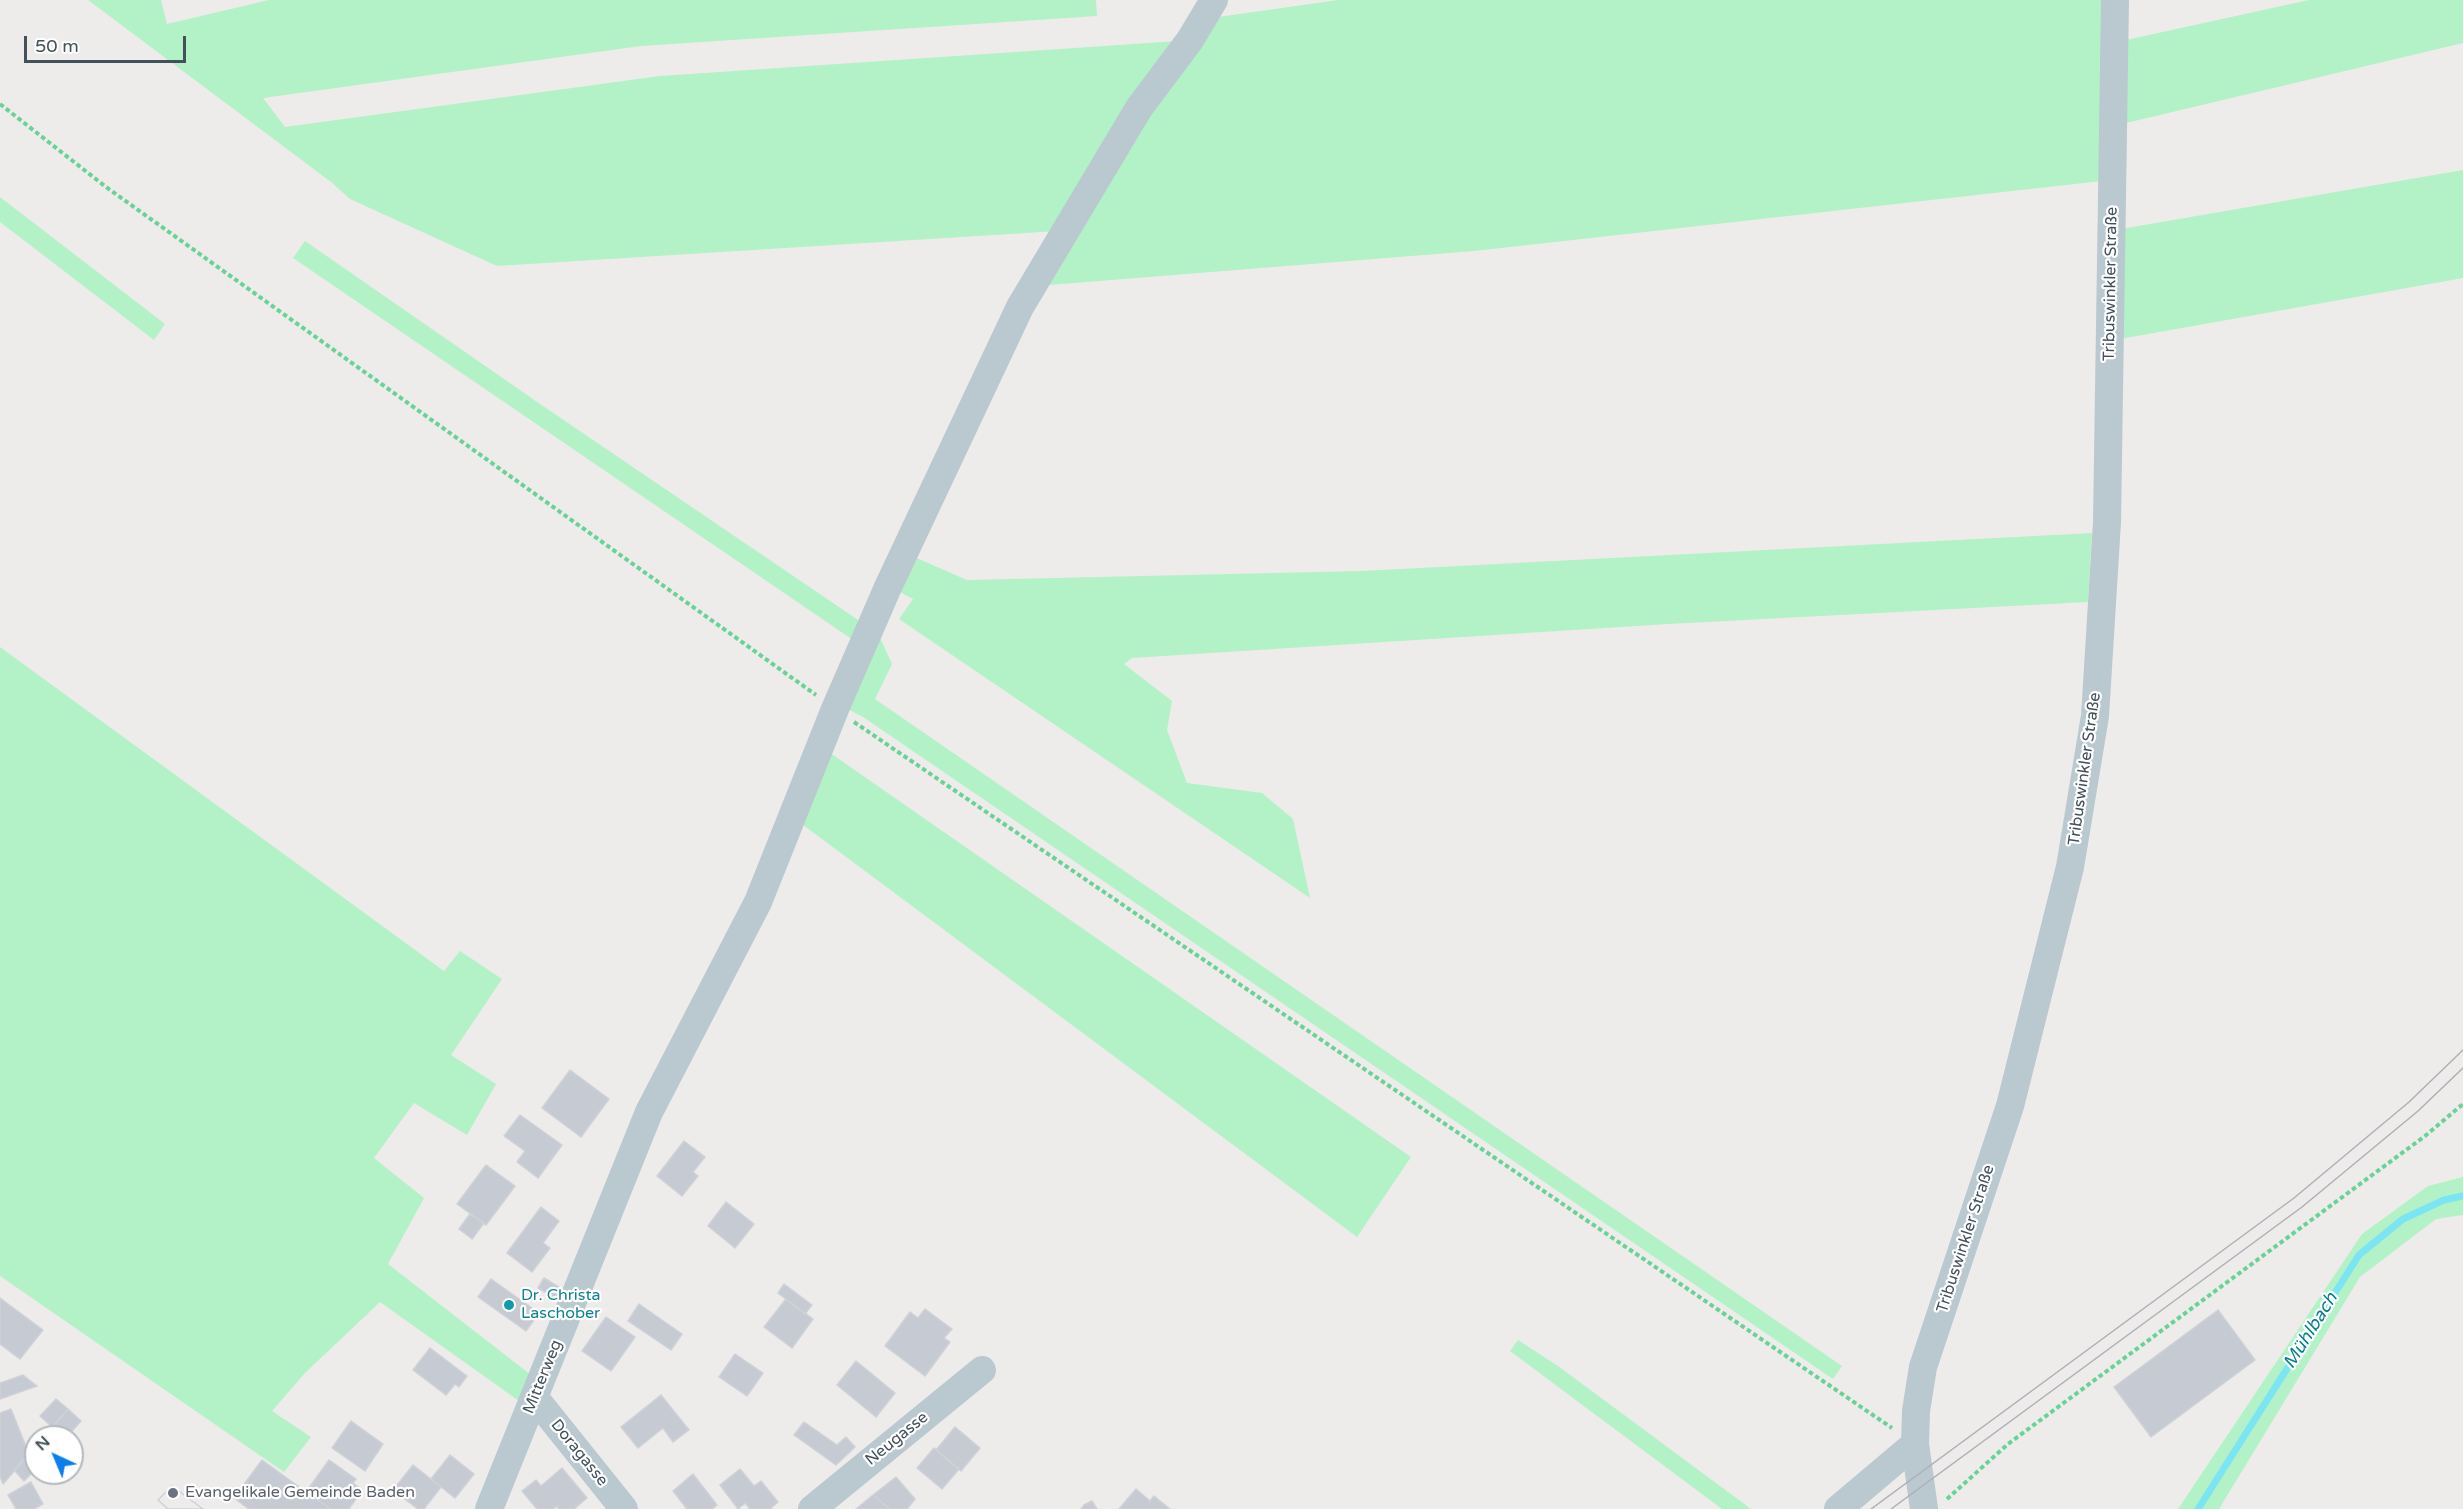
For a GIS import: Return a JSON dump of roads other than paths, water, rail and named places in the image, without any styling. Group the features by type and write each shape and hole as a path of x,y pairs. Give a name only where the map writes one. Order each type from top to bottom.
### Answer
{"street":[{"name":"Mitterweg","path":"489,1509 649,1112 758,902 835,709 888,587 1020,307 1139,108 1190,40 1214,0"},
{"name":"Tribuswinkler Straße","path":"1934,1505 1915,1444 1916,1411 1923,1367 2010,1106 2070,867 2095,716 2107,522 2115,0"},
{"name":"Neugasse","path":"812,1509 982,1370"},
{"name":"Doragasse","path":"535,1398 624,1509"},
{"path":"1838,1509 1915,1444"}],"waterway":[{"name":"Mühlbach","path":"2198,1509 2359,1255 2403,1219 2444,1200 2463,1196"}],"tram line":[{"path":"1871,1509 2294,1198 2409,1102 2463,1050"},
{"path":"1891,1509 2302,1207 2418,1111 2463,1068"}],"place":[{"name":"Dr. Christa Laschober","path":"509,1305"},
{"name":"Evangelikale Gemeinde Baden","path":"173,1493"}]}
